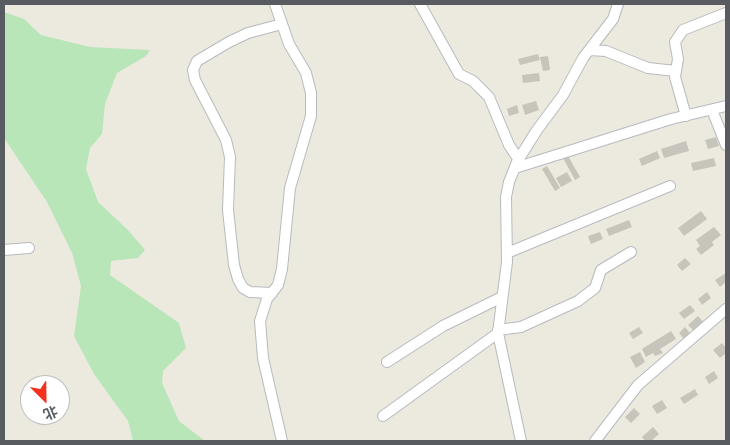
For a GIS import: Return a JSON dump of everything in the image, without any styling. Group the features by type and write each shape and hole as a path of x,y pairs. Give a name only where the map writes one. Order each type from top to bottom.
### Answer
{"street":[{"path":"275,4 289,44 306,73 311,92 310,116 290,188 282,269 278,286 267,299 260,321 263,358 282,441"},
{"path":"420,4 459,74 474,81 489,97 517,164"},
{"path":"521,441 498,332 507,253 506,197 517,164 537,130 563,95 589,50 613,19 618,4"},
{"path":"686,116 675,77 678,59 675,42 678,35 692,25 726,13"},
{"path":"272,293 250,292 243,288 238,278 234,265 228,210 230,158 226,140 195,80 193,70 197,61 229,42 248,33 282,24"},
{"path":"589,50 606,51 648,68 676,70"},
{"path":"517,164 726,106"},
{"path":"712,110 726,145"},
{"path":"507,253 670,186"},
{"path":"4,250 28,248"},
{"path":"383,416 498,332 521,327 578,302 595,288 601,270 631,252"},
{"path":"387,362 443,326 502,297"},
{"path":"595,441 638,385 726,309"}],"green space":[{"path":"4,12 24,19 41,35 90,47 150,50 146,56 117,73 105,104 102,134 90,148 86,169 98,202 127,229 145,250 138,258 111,261 110,275 179,323 186,348 163,371 162,383 179,421 205,441 133,441 128,421 94,374 74,336 81,286 72,253 47,202 4,138"}],"building":[{"path":"538,54 540,60 520,65 518,59"},
{"path":"548,56 550,70 543,71 540,57"},
{"path":"539,73 540,81 523,83 522,75"},
{"path":"536,101 539,110 525,115 522,105"},
{"path":"517,105 519,113 509,116 507,109"},
{"path":"716,137 719,146 708,149 705,140"},
{"path":"686,141 689,151 664,158 661,149"},
{"path":"657,151 660,158 642,166 639,159"},
{"path":"568,156 580,177 575,180 563,158"},
{"path":"714,158 716,166 693,171 691,163"},
{"path":"547,166 560,188 555,191 542,169"},
{"path":"567,172 572,181 561,187 556,178"},
{"path":"701,211 707,219 684,236 678,228"},
{"path":"629,220 632,227 609,236 606,229"},
{"path":"714,227 721,235 712,242 714,245 701,255 696,249 700,246 696,240"},
{"path":"600,232 603,239 591,244 588,236"},
{"path":"685,258 691,264 682,271 677,265"},
{"path":"726,273 726,282 720,287 715,280"},
{"path":"707,292 711,298 702,305 698,299"},
{"path":"690,305 695,311 684,319 679,313"},
{"path":"698,316 704,323 694,331 688,325"},
{"path":"639,327 643,333 633,339 629,333"},
{"path":"685,327 690,333 684,339 679,333"},
{"path":"671,331 676,339 660,349 663,353 655,356 653,353 646,357 642,349"},
{"path":"722,343 726,348 726,353 720,358 713,350"},
{"path":"640,352 645,362 636,368 630,357"},
{"path":"714,371 718,378 709,384 705,377"},
{"path":"695,389 698,395 684,404 680,398"},
{"path":"662,400 667,408 657,414 652,406"},
{"path":"634,408 640,414 631,423 625,417"},
{"path":"653,427 659,434 651,441 645,441 642,437"}]}
